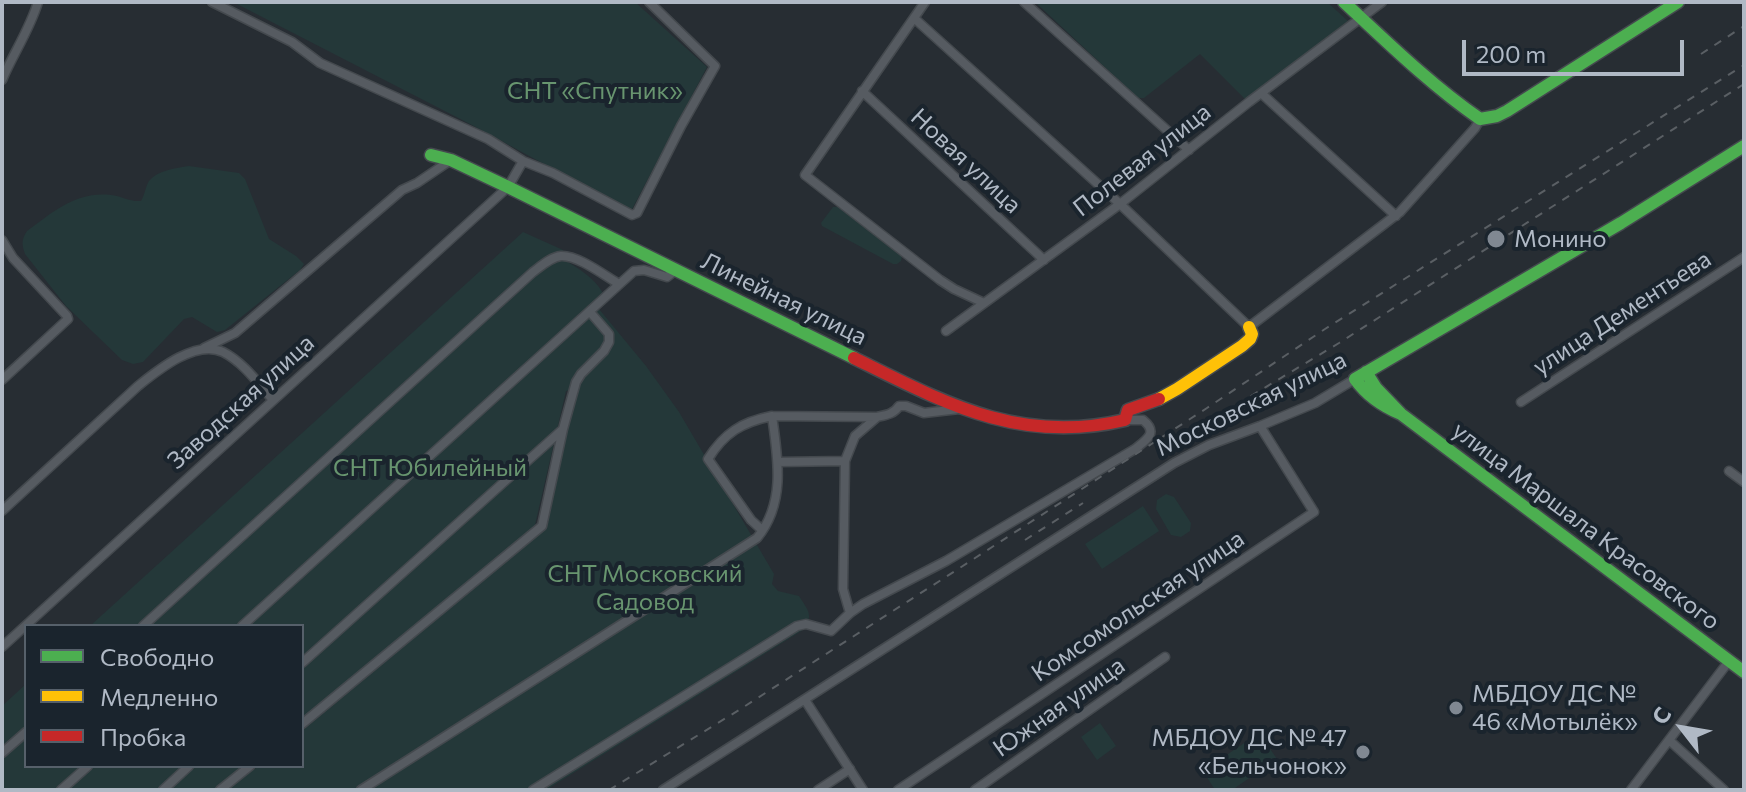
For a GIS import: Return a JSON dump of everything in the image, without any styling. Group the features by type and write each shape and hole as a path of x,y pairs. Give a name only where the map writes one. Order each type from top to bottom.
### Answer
{"street":[{"path":"2,80 38,2"},
{"path":"212,2 292,42 320,63 488,139 523,161 553,173 628,215 637,213 715,66 649,2"},
{"path":"925,2 805,175 940,280 984,303"},
{"path":"1024,2 1189,150"},
{"path":"1344,2 1481,122"},
{"name":"Полевая улица","path":"946,331 1120,204 1382,2"},
{"path":"914,18 1120,204 1249,327 1396,216 1481,122 1507,111 1678,2"},
{"name":"Новая улица","path":"862,91 1044,260"},
{"path":"1261,93 1396,216"},
{"name":"Московская улица","path":"663,790 1174,463 1209,445 1315,403 1621,223 1744,146"},
{"name":"Линейная улица","path":"431,155 451,160 508,187 959,409 1005,421 1093,426 1126,417 1128,410 1161,398 1242,346 1252,334 1249,327"},
{"path":"2,511 158,370 235,333 402,190 451,160"},
{"name":"Заводская улица","path":"27,624 508,187 523,161"},
{"path":"2,240 13,258 68,319 2,380"},
{"path":"145,624 544,264 559,257 571,257 619,284"},
{"name":"улица Дементьева","path":"1521,402 1744,257"},
{"path":"244,624 619,284 637,270 667,277 676,270"},
{"path":"304,722 539,530 544,522 577,378 609,342 609,334 590,312"},
{"path":"199,349 216,349 234,359 273,400"},
{"name":"улица Маршала Красовского","path":"1361,375 1362,391 1385,408 1401,414 1744,672"},
{"path":"533,790 797,626 806,624 831,631 863,604 946,561 1135,449 1151,433 1144,415 1145,409 1161,398"},
{"path":"762,530 751,520 708,459 725,436 772,416 877,417 889,414 899,406 924,413 959,409"},
{"path":"361,790 757,538 772,513 779,477 772,416"},
{"path":"850,613 843,589 845,461 855,436 877,417"},
{"path":"1126,417 1147,423"},
{"name":"Комсомольская улица","path":"898,790 1314,512 1260,426"},
{"path":"304,661 563,429"},
{"path":"778,462 845,461"},
{"path":"1729,471 1744,482"},
{"name":"Заводская улица","path":"2,647 24,627"},
{"name":"Южная улица","path":"975,790 1165,657"},
{"path":"1631,790 1729,661"},
{"path":"805,700 863,790"},
{"path":"2,753 24,734"},
{"path":"1669,740 1724,790"},
{"path":"61,790 86,768"},
{"path":"163,790 187,768"},
{"path":"220,790 248,768"},
{"path":"818,790 850,769"}],"green space":[{"name":"СНТ «Спутник»","path":"233,2 635,2 707,67 631,211"},
{"path":"1035,2 1327,2 1348,21 1246,100 1200,54 1144,98 1138,98"},
{"path":"189,166 239,173 245,179 269,239 304,264 225,330 217,332 192,317 184,319 143,362 133,364 122,360 66,306 25,254 23,240 27,231 76,200 87,196 111,195 141,201 148,184 157,174"},
{"path":"833,207 838,207 902,256 901,261 893,264 822,226"},
{"path":"523,232 563,250 564,260 599,287 603,293 594,303 679,412 774,574 772,584 778,591 799,596 809,615 806,628 546,790 228,790 256,768 304,768 304,729 542,532 548,522 578,388 566,391 535,525 304,717 304,624 92,624"},
{"path":"1166,494 1174,497 1191,523 1190,531 1181,537 1171,535 1156,509 1157,500"},
{"path":"1143,506 1159,531 1102,569 1085,544"},
{"path":"24,686 24,768 242,768 215,790 2,790 2,706"},
{"path":"1100,723 1116,746 1097,760 1081,737"},
{"path":"1259,733 1277,759 1232,790 1215,790 1203,771"}],"railway":[{"path":"1701,54 1744,26"},
{"path":"609,790 955,571 1325,329 1744,65"},
{"path":"1196,429 1339,343 1744,84"},
{"path":"1025,540 1083,503"}],"traffic: fast":[{"path":"1344,2 1427,78 1480,119 1507,111 1678,2"},
{"path":"1401,414 1375,400 1355,379 1621,223 1744,146"},
{"path":"431,155 451,160 508,187 854,358"},
{"path":"1366,372 1376,388 1401,414 1744,672"}],"traffic: slow":[{"path":"1159,399 1242,346 1252,334 1249,327"}],"traffic: jam":[{"path":"854,358 952,404 1017,423 1051,427 1125,420 1128,410 1159,399"}],"place":[{"name":"Монино","path":"1496,239"},
{"name":"МБДОУ ДC № 46 «Мотылёк»","path":"1456,708"},
{"name":"МБДОУ ДС № 47 «Бельчонок»","path":"1363,752"}],"park label":[{"name":"СНТ Юбилейный","path":"430,468"},
{"name":"СНТ Московский Садовод","path":"645,588"}]}
